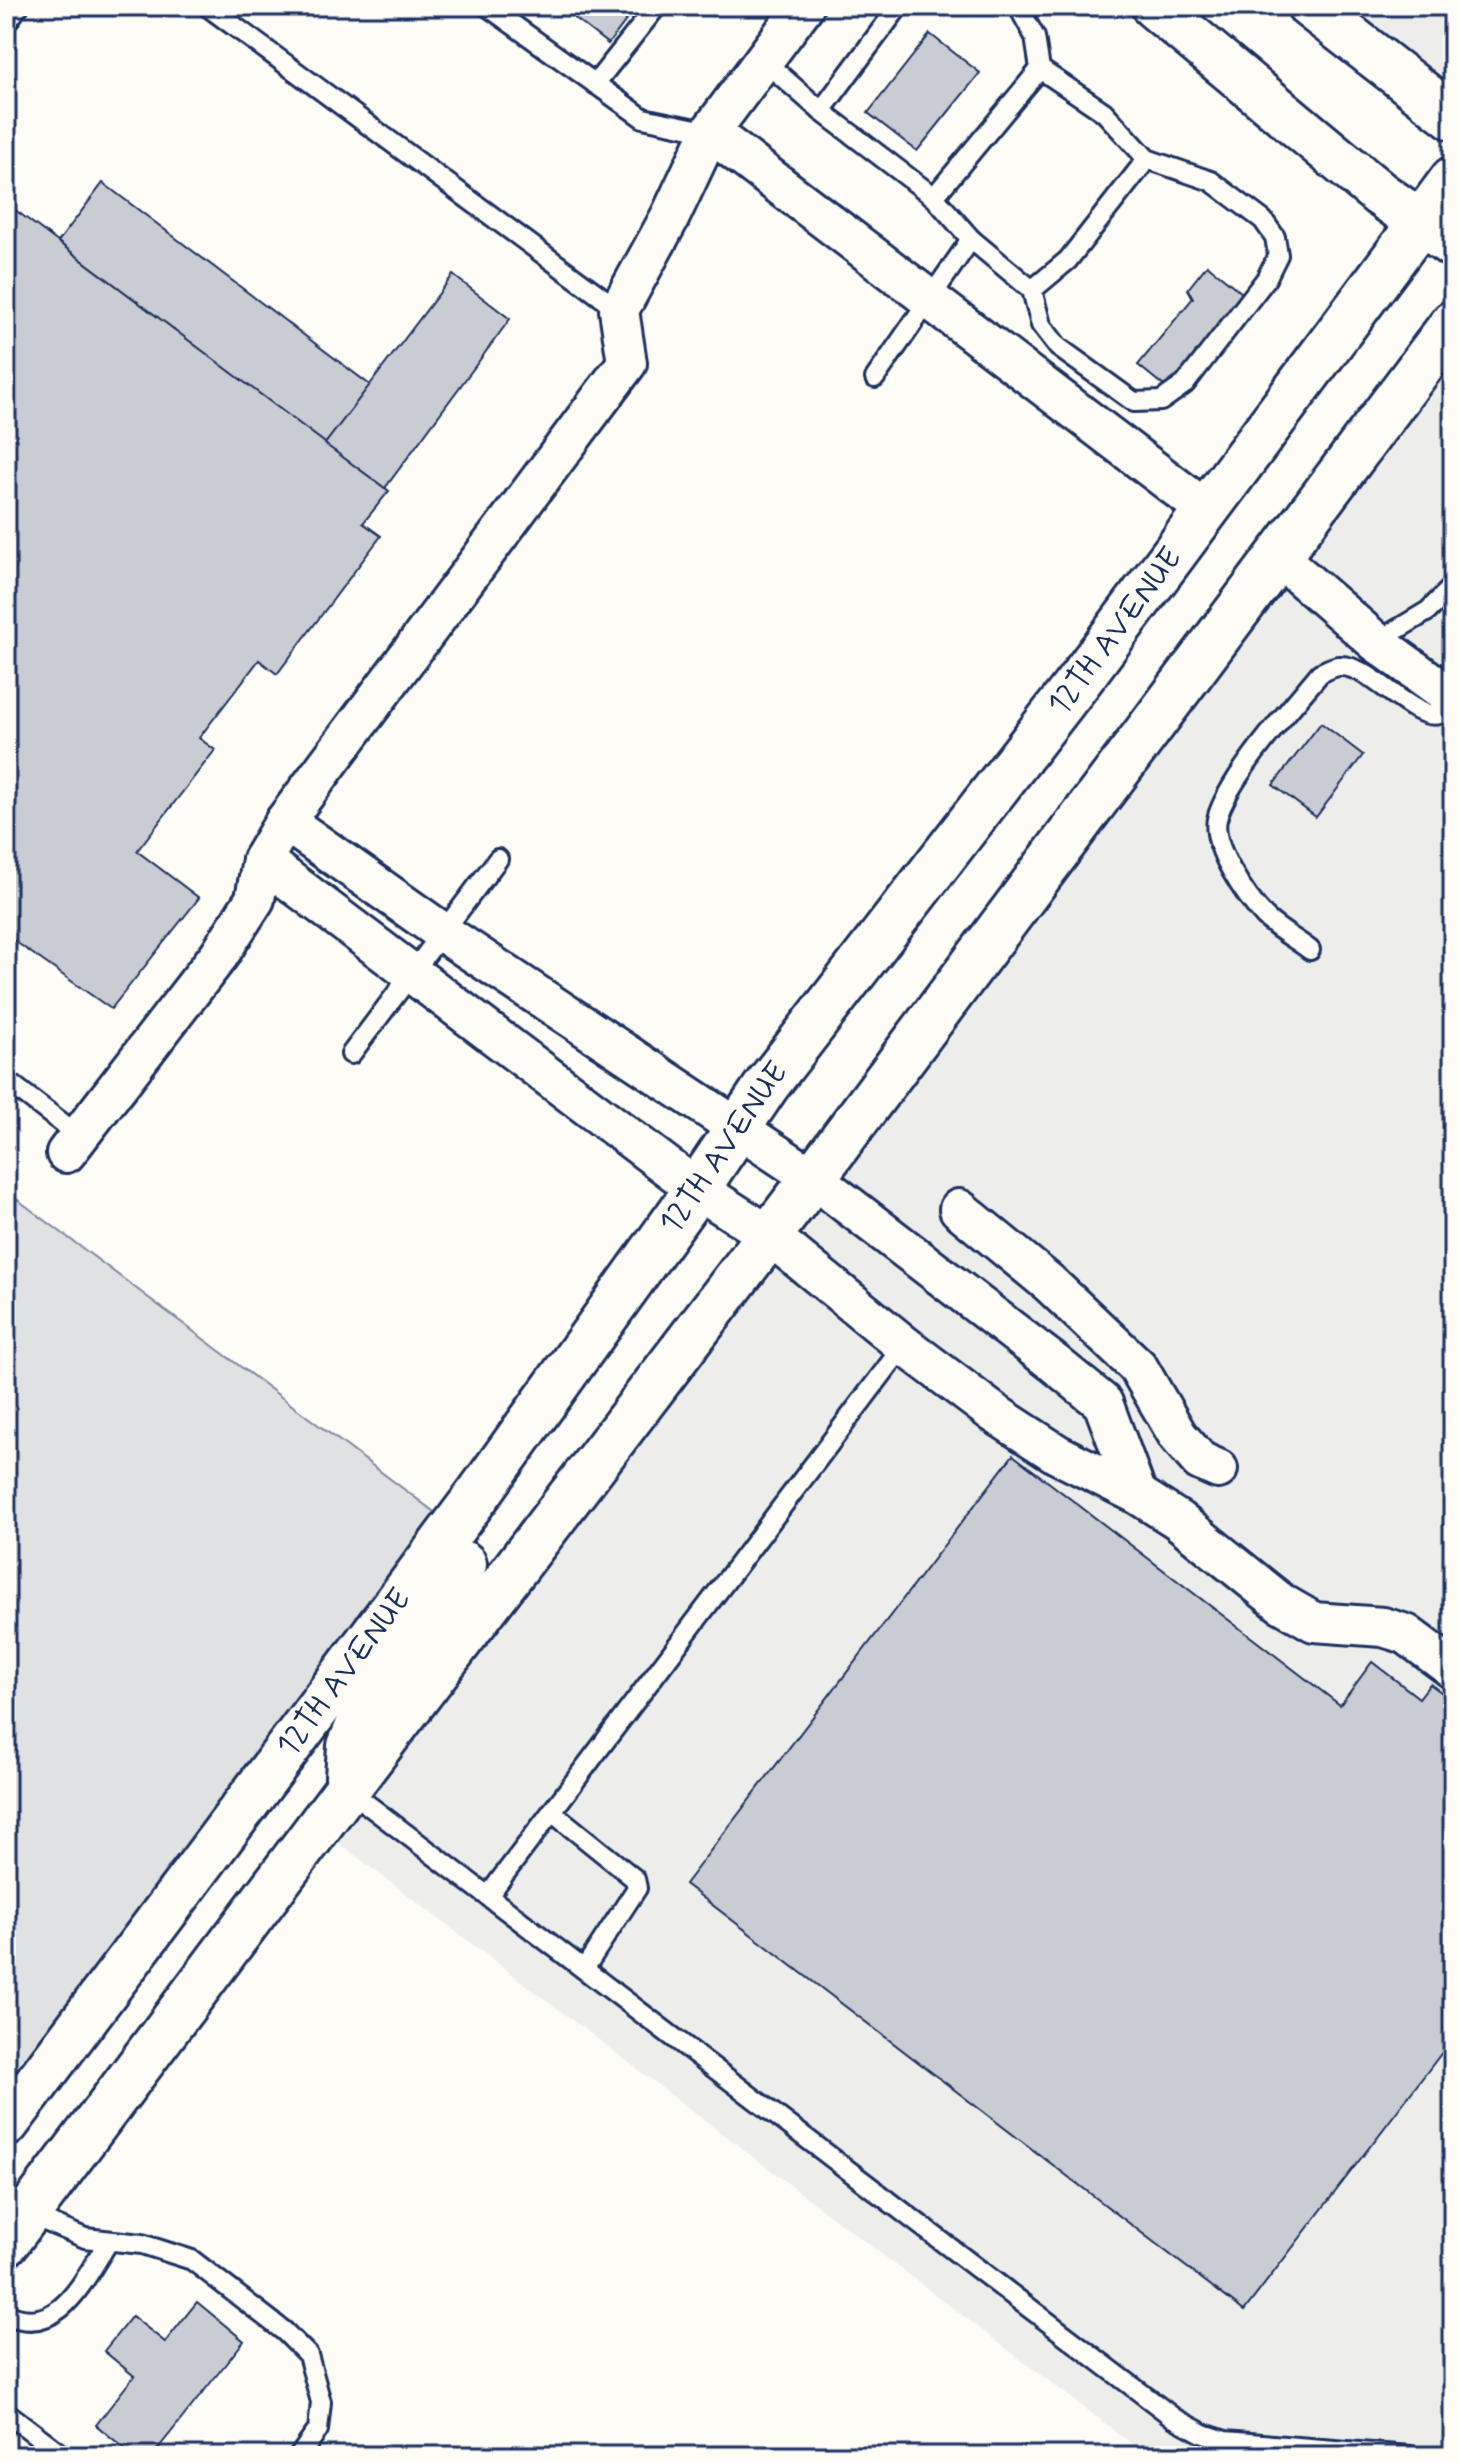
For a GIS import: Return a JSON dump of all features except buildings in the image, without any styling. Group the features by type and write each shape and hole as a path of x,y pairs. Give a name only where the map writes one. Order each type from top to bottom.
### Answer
{"main road":[{"path":"1154,6 1380,194 1437,233"},
{"path":"1310,6 1453,117"},
{"name":"12TH AVENUE","path":"6,2124 480,1492 697,1189 735,1129 1076,685 1206,510 1437,233 1453,179"},
{"path":"17,2229 347,1789 813,1178 1453,323"},
{"path":"347,1789 350,1746 370,1698 484,1536 480,1492"}],"street":[{"path":"73,1144 219,955 255,899 262,860 285,821 627,363 619,310 670,217 710,132 804,6"},
{"path":"710,132 1206,510"},
{"path":"1277,556 1376,642 1453,700"},
{"path":"285,821 442,932 813,1178 1054,1363 1103,1403 1137,1494"},
{"path":"262,860 697,1189 769,1235 904,1345 994,1413 1057,1454 1137,1494 1178,1520 1281,1603 1314,1622 1383,1627 1406,1634 1453,1669"},
{"path":"959,1209 1049,1283 1138,1367 1178,1436 1200,1461 1218,1469"}],"lane":[{"path":"6,23 19,6"},
{"path":"207,6 619,310"},
{"path":"487,6 643,118 710,132"},
{"path":"595,84 657,6"},
{"path":"821,111 899,6"},
{"path":"763,60 821,111 934,197 971,239 1032,290 1041,325 1058,347 1134,402 1161,401 1185,384 1266,279 1278,255 1275,237 1263,220 1211,181 1147,159 1104,112 1040,69 1035,37 1018,6"},
{"path":"934,197 1040,69"},
{"path":"1032,290 1068,260 1147,159"},
{"path":"875,378 971,239"},
{"path":"1376,642 1428,611 1453,586"},
{"path":"1310,950 1267,919 1241,888 1222,851 1216,823 1227,792 1320,673 1341,666 1371,678 1424,715 1440,714 1453,700"},
{"path":"351,1054 498,859"},
{"path":"6,1080 73,1144"},
{"path":"488,1896 904,1345"},
{"path":"347,1789 1174,2418 1225,2441 1410,2456"},
{"path":"552,1812 635,1879 637,1888 584,1969"},
{"path":"17,2229 63,2231 85,2238 142,2244 192,2260 284,2331 308,2355 321,2402 318,2430 299,2456"},
{"path":"6,2314 36,2321 52,2316 66,2303 109,2241"},
{"path":"6,2412 64,2456"}],"shaded area":[{"path":"1310,6 1453,6 1453,117"},
{"path":"1453,323 1453,2456 1148,2456 319,1828"},
{"path":"6,1191 441,1517 6,2157"}]}
